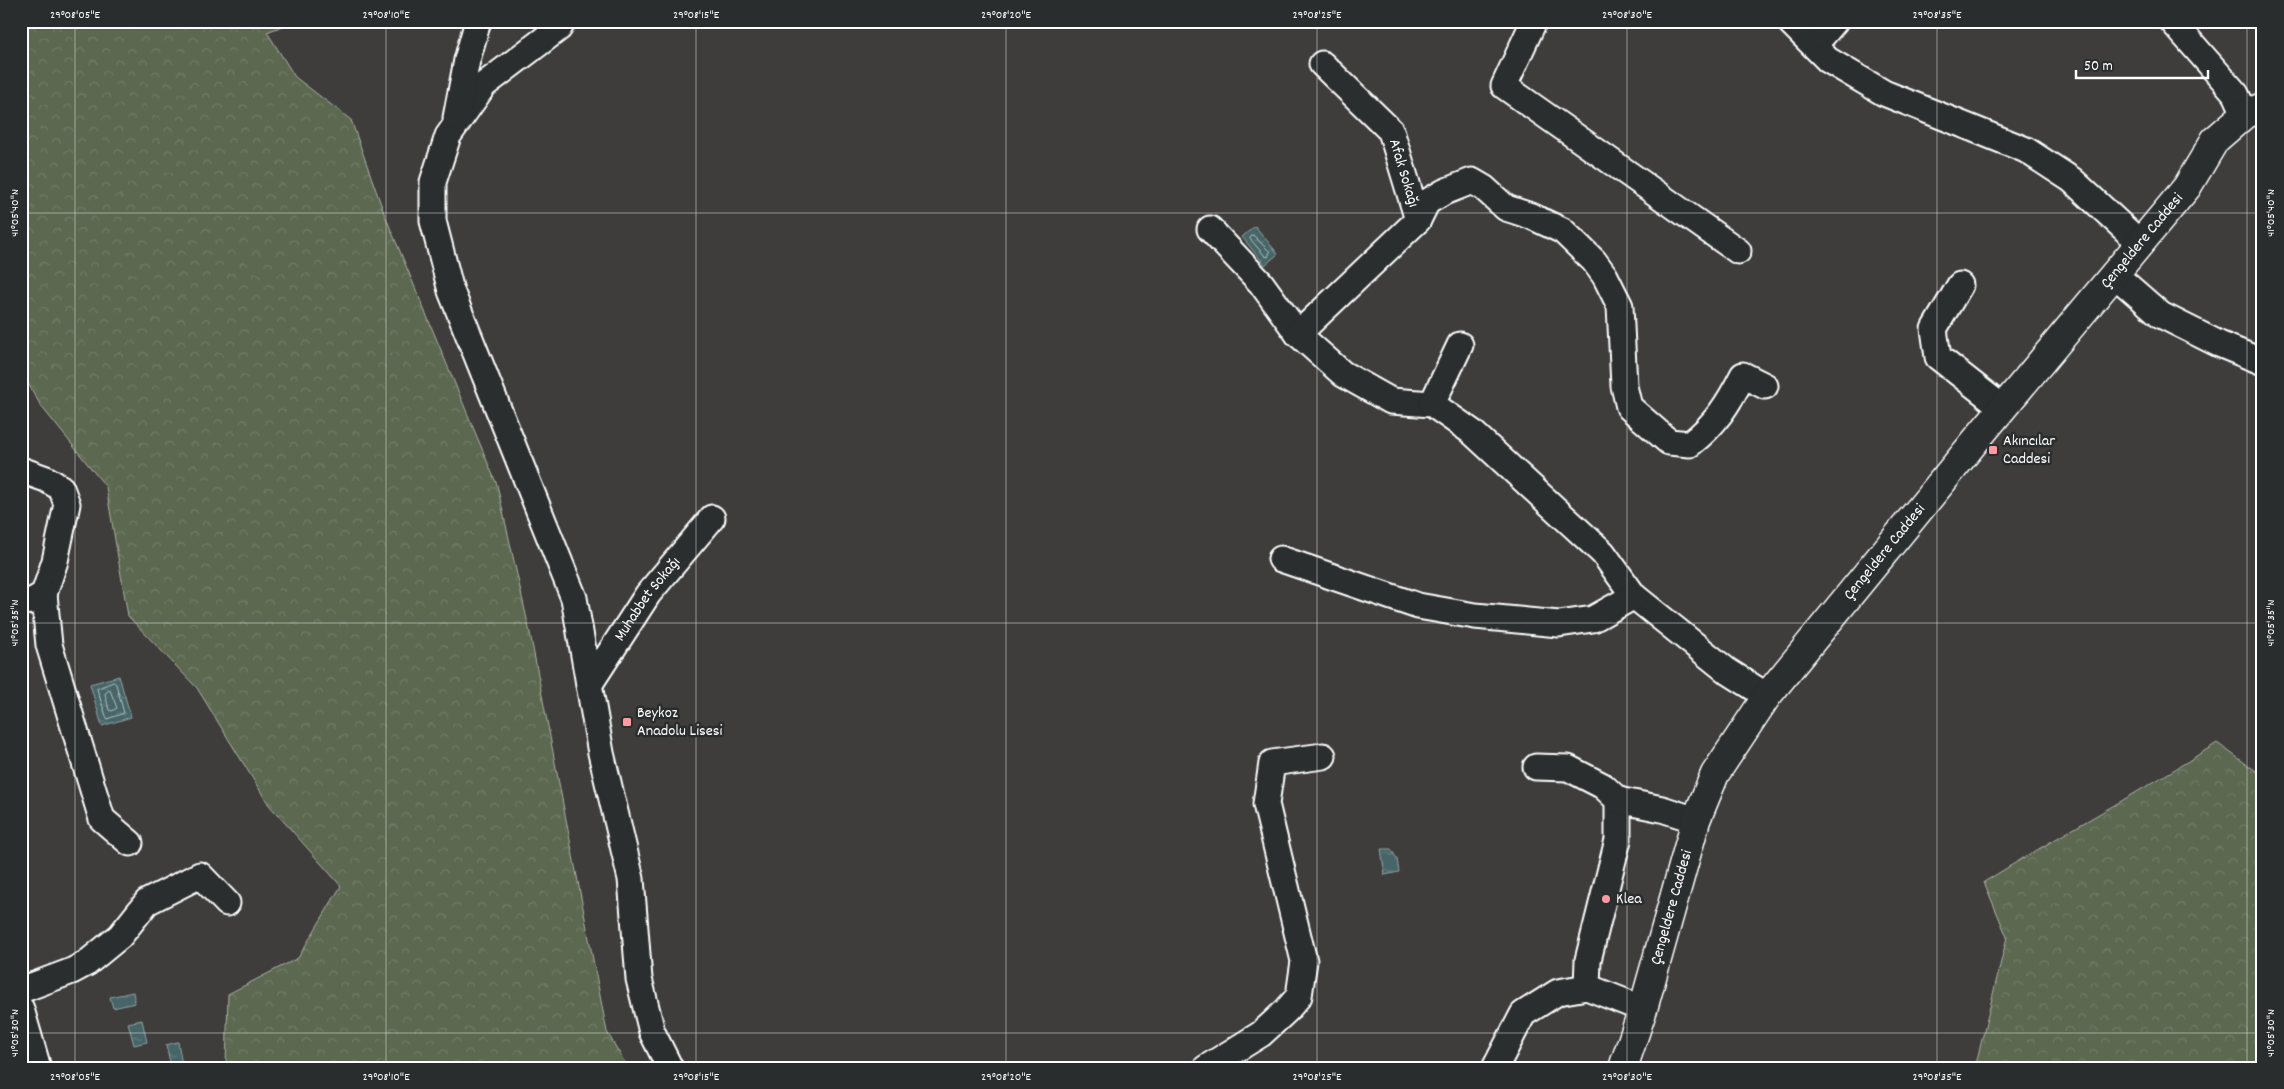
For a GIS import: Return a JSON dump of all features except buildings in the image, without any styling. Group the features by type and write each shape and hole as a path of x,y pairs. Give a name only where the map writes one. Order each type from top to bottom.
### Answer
{"main road":[{"name":"Çengeldere Caddesi","path":"1623,1068 1643,1009 1696,820 1715,774 1768,696 2002,408 2187,187 2215,140 2254,110"}],"street":[{"path":"454,127 467,60 478,21"},
{"path":"563,21 559,28 484,85 448,136 433,182 433,221 451,291 574,598 601,753 631,879 639,978 652,1032 670,1068"},
{"path":"1534,21 1504,86 1738,251"},
{"path":"1789,21 1828,60 1884,92 2026,150 2072,180 2140,244"},
{"path":"2172,21 2236,94 2254,110"},
{"path":"1823,26 1829,48 1828,60"},
{"name":"Afak Sokağı","path":"1322,64 1392,131 1418,220"},
{"path":"1298,334 1418,220 1427,202 1444,192 1472,182 1484,188 1506,208 1531,216 1564,231 1606,276 1620,306 1624,386 1629,407 1669,442 1690,444 1707,431 1730,402 1743,376 1766,386"},
{"path":"1210,229 1261,283 1298,334 1343,374 1392,401 1432,404 1472,432 1603,553 1634,596 1726,670 1768,696"},
{"path":"2114,274 2161,315 2220,344 2263,362"},
{"path":"1960,285 1934,329 1938,357 2002,408"},
{"path":"1432,404 1460,345"},
{"path":"22,473 46,479 62,488 67,504 55,561 32,598 49,645 102,819 130,843"},
{"name":"Muhabbet Sokağı","path":"589,685 648,594 712,518"},
{"path":"1281,559 1418,606 1475,616 1559,624 1593,619 1634,596"},
{"path":"1206,1068 1260,1034 1286,1011 1299,996 1304,961 1266,804 1272,763 1323,756"},
{"path":"1536,767 1568,768 1604,786 1618,800 1662,809 1696,820"},
{"path":"1587,987 1588,960 1618,840 1618,800"},
{"path":"21,990 87,963 120,936 147,902 200,875 227,903"},
{"path":"1494,1068 1523,1014 1558,992 1587,987 1643,1009"},
{"path":"21,1009 36,1067"}],"green space":[{"path":"21,21 296,21 267,32 295,77 351,120 384,213 497,485 530,633 607,1032 628,1068 226,1068 228,994 298,958 341,886 269,805 197,688 128,616 106,487 41,406 21,371"},
{"path":"2217,743 2263,776 2263,1068 1975,1068 2007,937 1984,882"}],"water":[{"path":"1255,226 1278,254 1265,265 1242,237"},
{"path":"119,676 131,717 102,726 90,684"},
{"path":"1381,849 1391,849 1397,859 1399,872 1385,875"},
{"path":"133,992 135,1003 113,1008 110,997"},
{"path":"142,1020 147,1042 134,1045 128,1023"},
{"path":"178,1042 182,1065 174,1067 170,1062 166,1045"}],"place":[{"name":"Akıncılar Caddesi","path":"1993,450"},
{"name":"Beykoz Anadolu Lisesi","path":"627,722"},
{"name":"Klea","path":"1606,899"}]}
